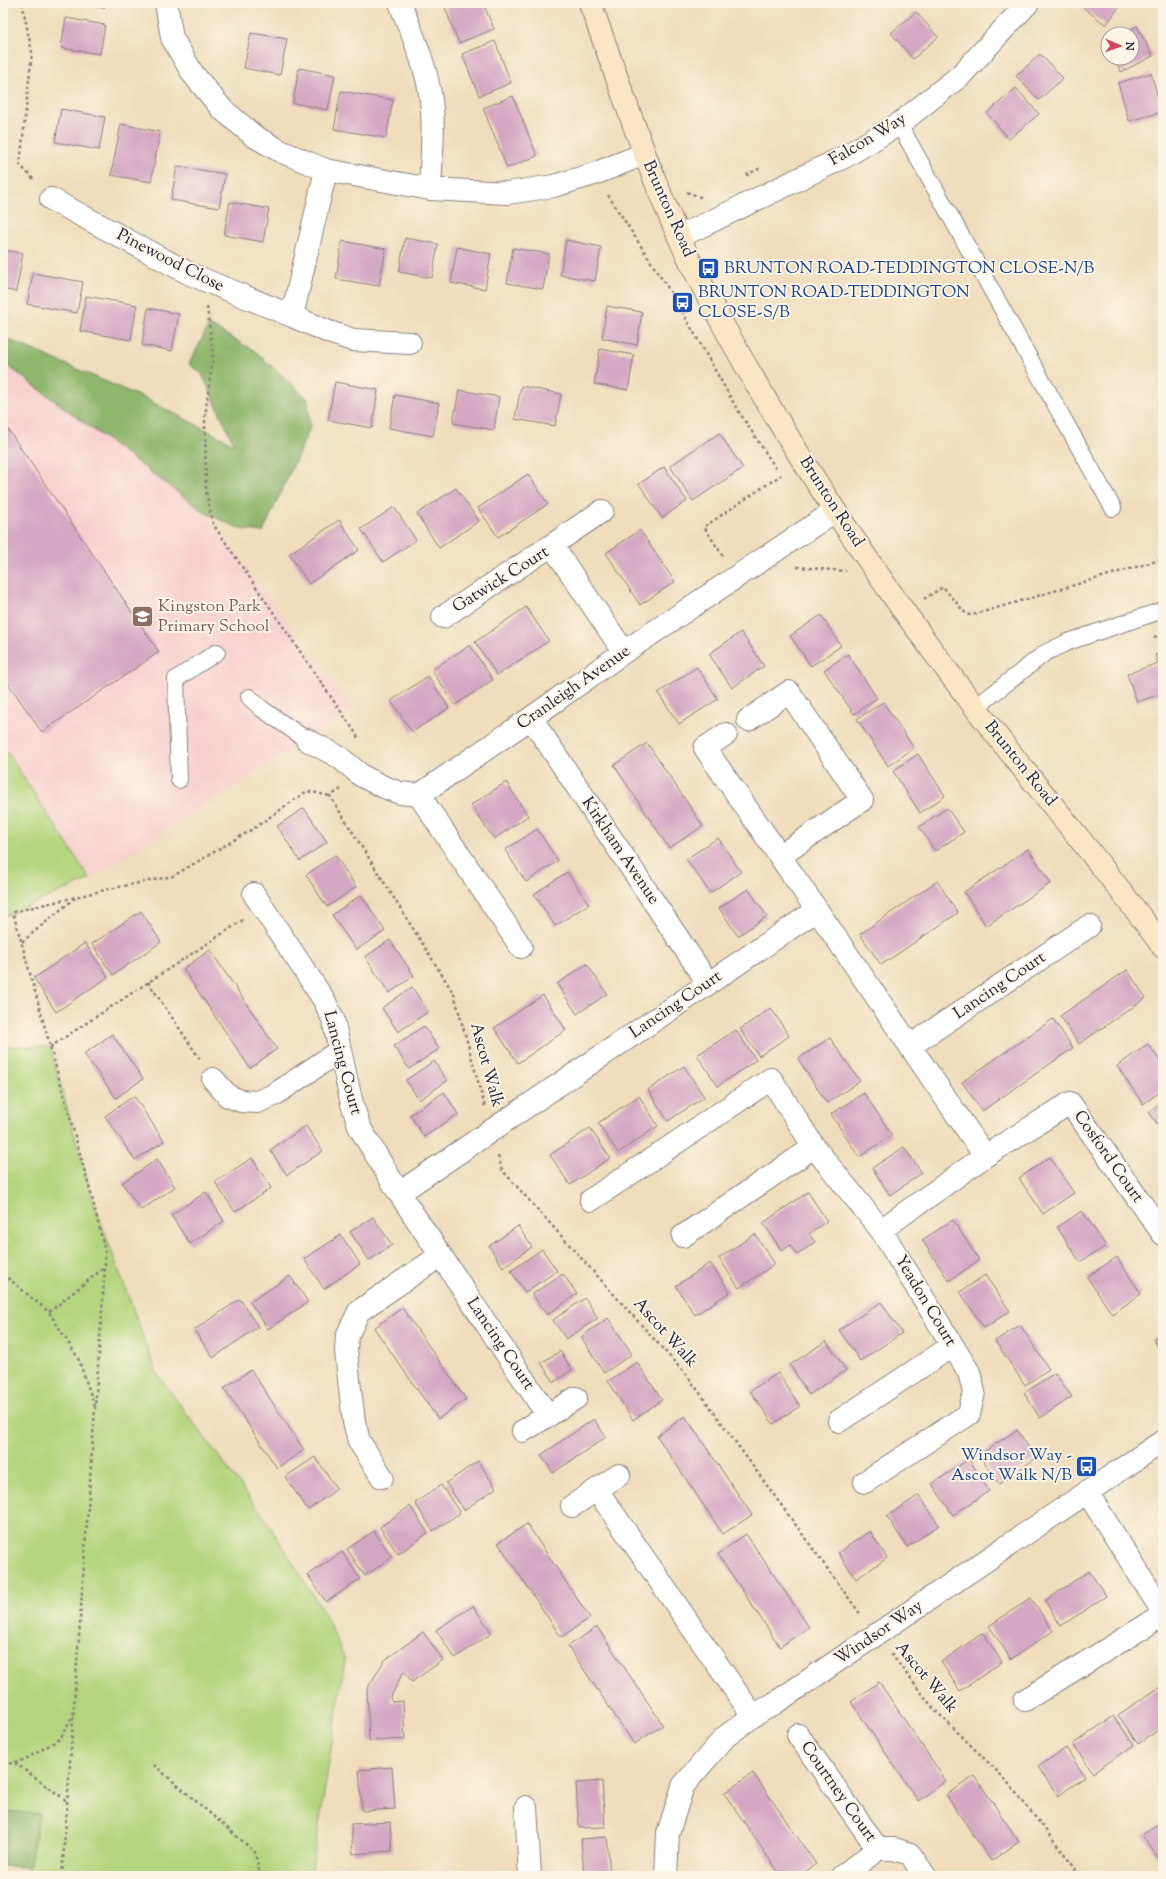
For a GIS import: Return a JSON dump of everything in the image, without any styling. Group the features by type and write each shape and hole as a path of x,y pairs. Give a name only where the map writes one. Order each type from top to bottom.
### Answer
{"street":[{"path":"166,3 172,38 193,74 222,109 254,136 280,151 326,170 430,189 508,193 554,186 594,174 644,154"},
{"path":"400,3 426,76 431,99 433,127 430,189"},
{"name":"Brunton Road","path":"590,3 644,154 679,237 705,292 759,388 835,511 906,614 975,708 1089,848 1163,947"},
{"name":"Falcon Way","path":"679,237 703,227 846,156 899,124 961,75 1028,3"},
{"path":"292,316 326,170"},
{"name":"Pinewood Close","path":"51,199 190,274 329,332 353,340 410,343"},
{"path":"552,545 602,510"},
{"name":"Cranleigh Avenue","path":"420,794 624,652 835,511"},
{"name":"Gatwick Court","path":"444,617 552,545 624,652"},
{"path":"748,720 789,692 862,800 780,856"},
{"name":"Kirkham Avenue","path":"531,718 708,983"},
{"path":"726,734 705,748 985,1156 881,1230"},
{"path":"307,740 339,757 362,776 384,787 400,793 420,794 521,947"},
{"name":"Lancing Court","path":"258,901 324,1000 333,1019 339,1051 360,1128 400,1193 548,1416"},
{"name":"Lancing Court","path":"400,1193 817,910"},
{"name":"Lancing Court","path":"910,1046 1089,926"},
{"path":"213,1079 228,1096 241,1101 257,1102 274,1095 339,1051"},
{"name":"Yeadon Court","path":"591,1200 771,1079 814,1147 881,1230 969,1372 974,1392 969,1414 865,1482"},
{"name":"Cosford Court","path":"985,1156 1070,1103 1163,1234"},
{"path":"683,1236 814,1147"},
{"path":"382,1478 359,1441 354,1422 346,1351 347,1336 359,1311 441,1255"},
{"path":"839,1421 952,1346"},
{"path":"523,1431 576,1398"},
{"name":"Windsor Way","path":"666,1876 668,1833 683,1786 725,1737 753,1716 876,1635 1163,1441"},
{"path":"572,1506 619,1475"},
{"path":"596,1490 753,1716"},
{"path":"1025,1700 1163,1614 1087,1492"},
{"name":"Courtney Court","path":"798,1735 878,1849"},
{"path":"526,1807 530,1876"},
{"name":"Courtney Court","path":"842,1876 878,1849 894,1849 910,1854 925,1876"}],"lane":[{"path":"899,124 1113,508"},
{"path":"975,708 1046,653 1068,642 1163,610"},
{"path":"179,780 176,679 216,652"},
{"path":"249,697 262,709 307,740"}],"path":[{"path":"22,3 32,52 20,165 51,199"},
{"path":"745,181 748,174 768,165"},
{"path":"703,227 683,190 693,195 706,198"},
{"path":"62,1876 106,1267 105,1252 93,1201 13,912 76,896 173,876 253,829 307,791 330,796 362,776 357,735 213,524 206,492 205,418 214,354 207,308 190,274"},
{"path":"737,576 704,527 781,475"},
{"path":"921,601 943,587 967,614 976,614 1163,559"},
{"path":"794,567 846,571"},
{"name":"Ascot Walk","path":"330,796 454,994 502,1170 689,1378 876,1635 934,1709 1005,1779 1082,1876"},
{"path":"22,942 76,896"},
{"path":"50,1047 148,982 258,901"},
{"path":"148,982 213,1079"},
{"path":"49,1312 106,1267"},
{"path":"3,1274 49,1312 78,1358 95,1410"},
{"path":"3,1765 24,1760 60,1739 74,1712"},
{"path":"14,1762 67,1802"},
{"path":"154,1765 255,1852 260,1876"},
{"path":"1068,1876 1077,1870"}],"shaded area":[{"name":"Kingston Park Primary School","path":"3,364 8,366 204,512 354,710 90,879 3,917"}],"green space":[{"path":"209,325 255,351 308,399 310,428 263,532 240,529 204,512 8,366 3,364 3,337 146,399 234,444 202,374 189,364"},
{"path":"3,746 90,879 3,917"},
{"path":"3,1046 50,1047 93,1201 157,1374 265,1518 326,1616 345,1660 311,1876 28,1876 39,1814 3,1811"},
{"path":"3,1811 39,1814 29,1867 3,1866"}],"building":[{"path":"79,3 105,3 104,8"},
{"path":"443,3 483,3 494,29 459,43"},
{"path":"1077,3 1122,3 1106,25"},
{"path":"916,12 938,37 913,59 891,33"},
{"path":"66,18 105,25 100,54 61,48"},
{"path":"1140,32 1153,56 1140,62"},
{"path":"251,33 287,39 280,75 244,68"},
{"path":"495,41 511,83 479,96 462,54"},
{"path":"1040,54 1063,78 1039,100 1016,76"},
{"path":"1118,66 1133,66 1121,72"},
{"path":"299,68 335,75 328,110 293,103"},
{"path":"1151,73 1162,112 1129,121 1118,83"},
{"path":"1016,88 1039,114 1009,139 987,113"},
{"path":"341,91 393,100 386,138 334,129"},
{"path":"513,96 537,156 507,168 483,108"},
{"path":"61,109 105,117 99,150 55,142"},
{"path":"121,124 160,132 151,182 111,175"},
{"path":"177,166 225,174 219,208 171,200"},
{"path":"230,202 269,209 263,242 224,235"},
{"path":"405,238 438,244 432,278 399,272"},
{"path":"566,240 601,247 595,281 560,275"},
{"path":"342,241 386,249 379,286 336,279"},
{"path":"457,247 491,254 485,289 451,283"},
{"path":"513,248 549,254 543,289 507,283"},
{"path":"3,250 23,253 16,292 3,289"},
{"path":"33,273 83,282 77,313 27,304"},
{"path":"86,296 137,305 131,340 80,331"},
{"path":"607,306 642,312 637,345 602,338"},
{"path":"148,308 179,314 172,351 142,345"},
{"path":"600,349 634,355 628,390 594,384"},
{"path":"335,382 378,390 372,428 328,420"},
{"path":"521,386 561,394 555,426 515,419"},
{"path":"459,390 499,397 494,430 453,423"},
{"path":"395,395 439,403 433,436 389,428"},
{"path":"3,422 159,652 42,732 3,676"},
{"path":"719,433 743,468 693,501 670,466"},
{"path":"664,467 687,501 662,518 639,484"},
{"path":"528,474 548,504 498,537 478,508"},
{"path":"456,488 479,521 439,548 417,514"},
{"path":"394,507 416,540 383,562 361,529"},
{"path":"339,520 359,550 309,584 289,554"},
{"path":"640,530 675,582 640,605 606,553"},
{"path":"526,607 549,641 497,675 475,642"},
{"path":"821,615 841,646 811,666 790,636"},
{"path":"741,632 764,666 732,688 709,654"},
{"path":"470,645 493,680 455,705 432,670"},
{"path":"1163,652 1163,693 1137,702 1127,674 1158,663 1155,655"},
{"path":"848,654 877,698 854,714 824,670"},
{"path":"697,667 718,699 679,724 658,693"},
{"path":"428,676 449,708 412,732 391,701"},
{"path":"883,702 914,748 888,766 857,719"},
{"path":"647,743 703,826 669,848 614,765"},
{"path":"918,754 945,796 920,813 893,771"},
{"path":"506,782 528,816 494,839 471,805"},
{"path":"304,808 327,842 300,861 277,826"},
{"path":"947,808 964,832 935,851 919,827"},
{"path":"537,829 558,861 526,882 505,850"},
{"path":"718,838 741,872 710,893 686,859"},
{"path":"1028,849 1051,883 986,926 964,892"},
{"path":"335,855 356,887 327,907 306,875"},
{"path":"567,872 589,904 555,926 534,894"},
{"path":"937,881 958,913 881,965 860,934"},
{"path":"748,889 767,916 738,936 719,908"},
{"path":"361,895 385,931 356,950 332,915"},
{"path":"141,911 161,942 113,975 92,944"},
{"path":"390,940 414,976 389,993 365,957"},
{"path":"85,943 108,977 56,1012 34,978"},
{"path":"210,950 277,1049 250,1068 183,969"},
{"path":"587,964 607,994 577,1014 557,984"},
{"path":"1127,970 1146,998 1079,1044 1060,1016"},
{"path":"412,987 428,1012 398,1032 382,1008"},
{"path":"543,995 566,1030 518,1063 494,1028"},
{"path":"771,1008 789,1036 759,1056 740,1029"},
{"path":"1053,1019 1073,1048 982,1111 962,1082"},
{"path":"424,1026 439,1049 409,1069 394,1046"},
{"path":"736,1030 756,1060 718,1086 697,1055"},
{"path":"112,1034 143,1079 116,1098 84,1054"},
{"path":"830,1038 860,1081 827,1103 798,1059"},
{"path":"1148,1044 1163,1065 1163,1090 1143,1104 1117,1066"},
{"path":"434,1061 447,1081 419,1100 406,1080"},
{"path":"684,1066 704,1097 668,1121 648,1090"},
{"path":"444,1092 458,1114 424,1137 410,1115"},
{"path":"864,1093 892,1135 859,1157 831,1114"},
{"path":"134,1096 164,1141 135,1160 105,1116"},
{"path":"639,1096 658,1126 618,1153 598,1123"},
{"path":"1163,1102 1163,1132 1149,1112"},
{"path":"306,1126 323,1151 287,1175 270,1150"},
{"path":"590,1128 610,1158 570,1185 550,1155"},
{"path":"904,1147 922,1173 890,1195 872,1168"},
{"path":"1050,1157 1074,1193 1043,1214 1019,1178"},
{"path":"252,1158 271,1188 235,1212 215,1182"},
{"path":"157,1159 175,1187 141,1210 122,1183"},
{"path":"206,1192 224,1221 190,1244 171,1215"},
{"path":"808,1192 827,1221 809,1234 815,1242 797,1255 790,1245 782,1251 763,1223"},
{"path":"1082,1211 1106,1246 1080,1262 1057,1227"},
{"path":"373,1217 392,1245 369,1260 350,1232"},
{"path":"953,1220 979,1260 949,1281 922,1240"},
{"path":"518,1226 532,1247 503,1267 489,1246"},
{"path":"755,1234 775,1264 739,1288 719,1258"},
{"path":"341,1235 360,1264 324,1289 304,1259"},
{"path":"542,1249 557,1271 525,1292 511,1271"},
{"path":"1117,1257 1141,1294 1112,1314 1087,1277"},
{"path":"710,1263 730,1292 695,1315 676,1286"},
{"path":"563,1274 577,1294 547,1315 532,1294"},
{"path":"985,1275 1010,1311 984,1328 960,1292"},
{"path":"290,1276 308,1302 268,1329 250,1302"},
{"path":"585,1298 598,1318 566,1339 553,1320"},
{"path":"240,1299 258,1327 213,1358 194,1330"},
{"path":"881,1302 902,1333 860,1361 839,1330"},
{"path":"402,1308 466,1399 438,1419 374,1328"},
{"path":"608,1318 632,1354 604,1373 581,1337"},
{"path":"1020,1325 1049,1369 1025,1385 995,1341"},
{"path":"1163,1332 1163,1354 1153,1339"},
{"path":"826,1341 846,1370 809,1395 790,1365"},
{"path":"560,1351 572,1370 554,1382 541,1363"},
{"path":"637,1362 662,1400 633,1420 608,1381"},
{"path":"251,1370 304,1450 277,1468 224,1388"},
{"path":"778,1373 800,1406 773,1424 750,1391"},
{"path":"1055,1373 1072,1397 1040,1418 1024,1393"},
{"path":"685,1416 752,1515 723,1534 657,1436"},
{"path":"594,1419 606,1437 553,1473 541,1455"},
{"path":"1017,1430 1036,1458 999,1484 979,1455"},
{"path":"315,1457 337,1489 308,1510 285,1477"},
{"path":"969,1459 989,1491 953,1515 932,1484"},
{"path":"478,1461 496,1488 464,1510 446,1483"},
{"path":"441,1485 460,1513 433,1531 415,1503"},
{"path":"919,1495 939,1525 907,1547 887,1516"},
{"path":"410,1506 428,1533 398,1554 380,1527"},
{"path":"527,1524 590,1618 561,1637 498,1543"},
{"path":"374,1531 392,1557 365,1576 347,1549"},
{"path":"870,1531 887,1558 856,1579 838,1553"},
{"path":"746,1534 809,1627 780,1647 718,1554"},
{"path":"342,1552 360,1579 326,1602 308,1575"},
{"path":"1089,1571 1106,1596 1061,1626 1045,1601"},
{"path":"1031,1598 1053,1631 1011,1659 989,1626"},
{"path":"473,1606 492,1633 455,1658 436,1630"},
{"path":"597,1627 663,1725 634,1744 568,1646"},
{"path":"423,1632 443,1660 412,1682 404,1671 396,1686 391,1697 392,1702 403,1701 405,1739 369,1741 367,1689 384,1661"},
{"path":"983,1633 1002,1662 960,1691 941,1662"},
{"path":"879,1682 946,1781 918,1801 851,1702"},
{"path":"1163,1685 1163,1727 1138,1744 1118,1715"},
{"path":"1114,1716 1134,1745 1093,1773 1073,1744"},
{"path":"1066,1748 1085,1777 1058,1796 1038,1767"},
{"path":"392,1767 395,1809 362,1811 359,1770"},
{"path":"753,1773 816,1864 799,1876 781,1876 724,1793"},
{"path":"975,1776 1019,1842 991,1861 946,1795"},
{"path":"602,1781 605,1827 579,1828 576,1783"},
{"path":"1163,1821 1163,1865 1142,1835"},
{"path":"390,1822 392,1851 353,1854 351,1824"},
{"path":"607,1837 610,1876 584,1876 581,1839"}],"place":[{"name":"BRUNTON ROAD-TEDDINGTON CLOSE-N/B","path":"709,269"},
{"name":"BRUNTON ROAD-TEDDINGTON CLOSE-S/B","path":"682,303"},
{"name":"Kingston Park Primary School","path":"143,617"},
{"name":"Windsor Way - Ascot Walk N/B","path":"1087,1466"}]}
